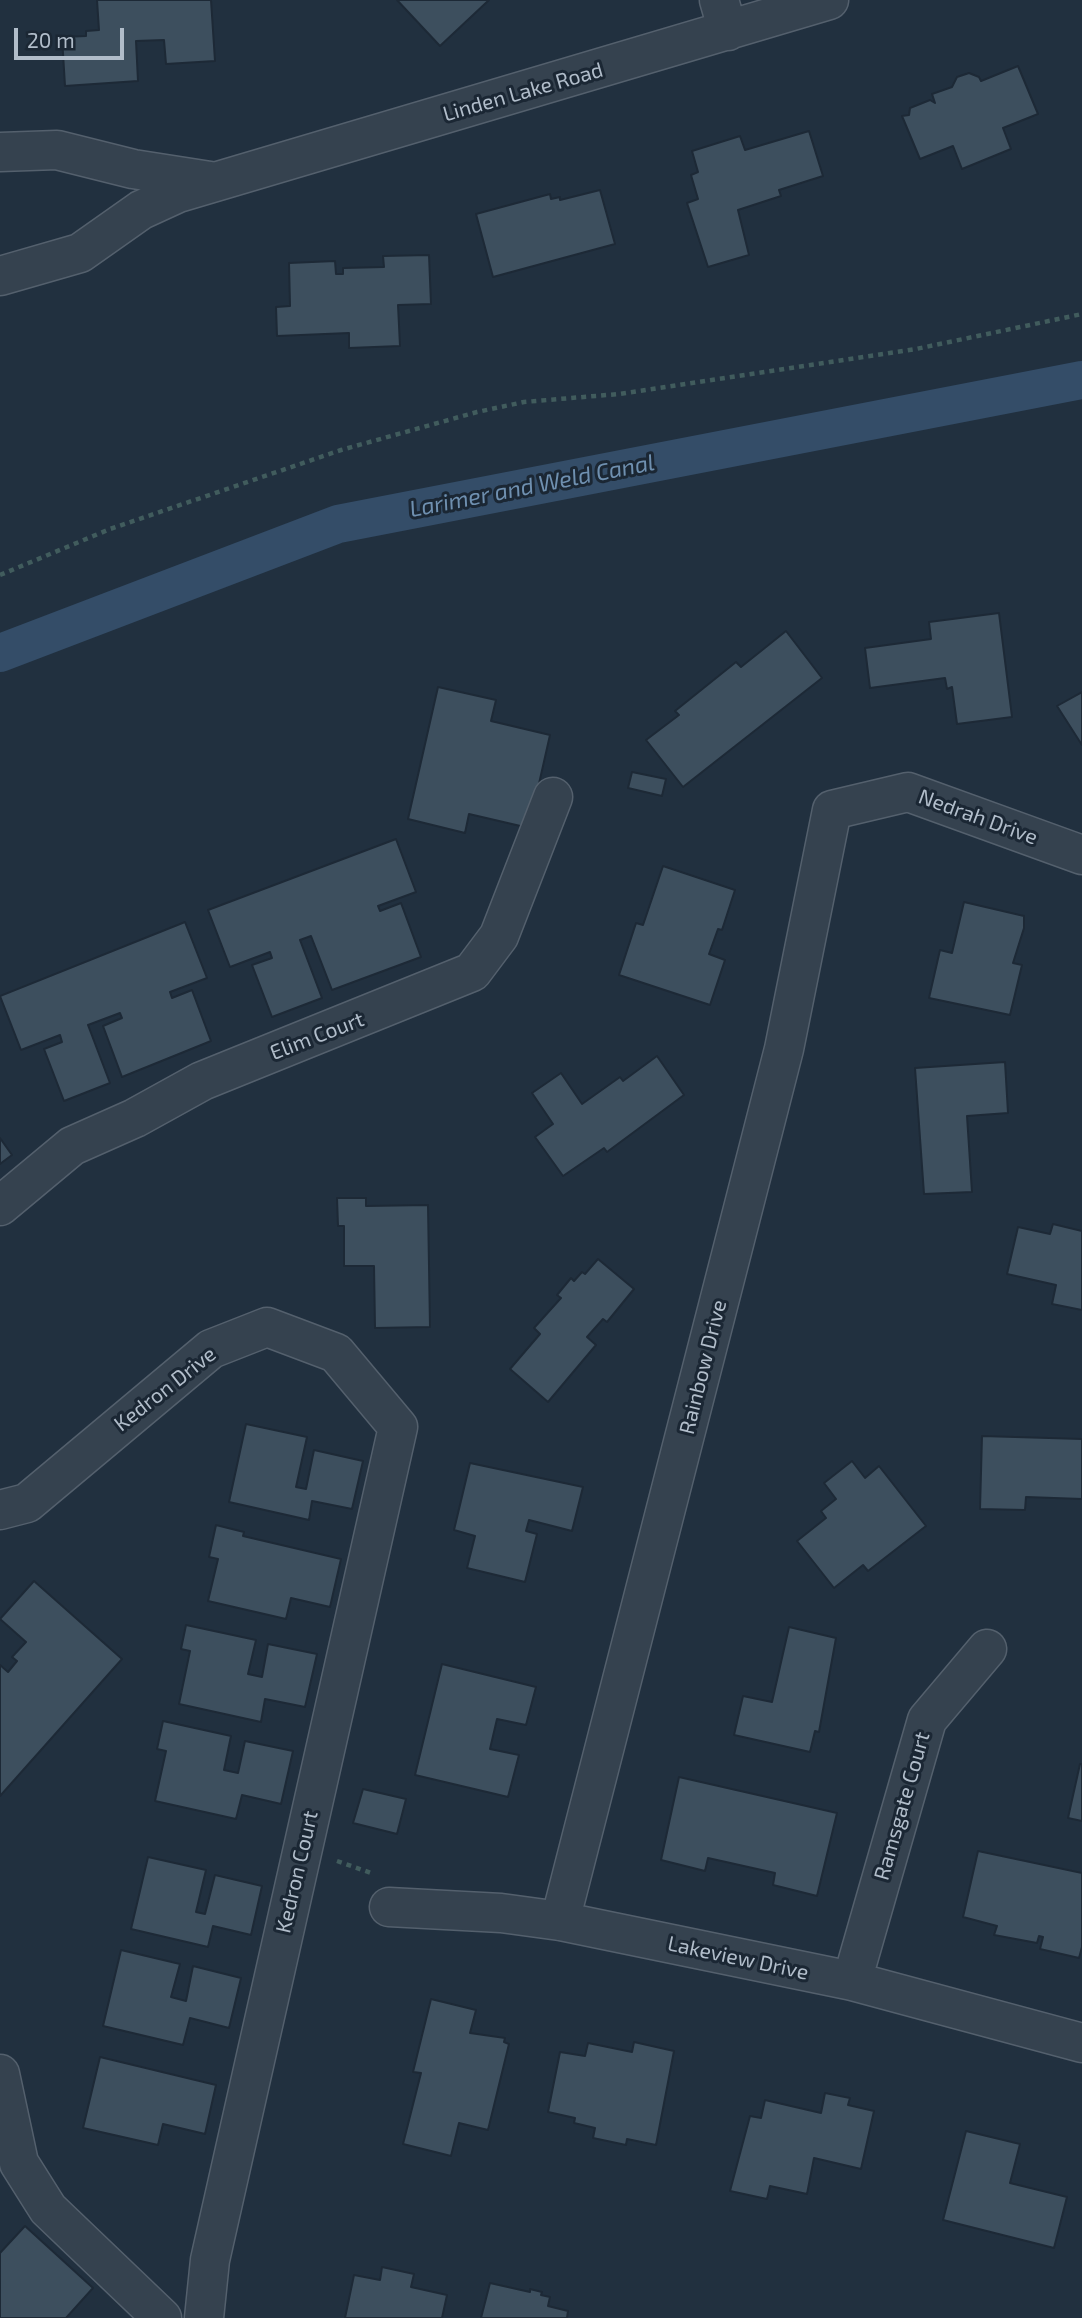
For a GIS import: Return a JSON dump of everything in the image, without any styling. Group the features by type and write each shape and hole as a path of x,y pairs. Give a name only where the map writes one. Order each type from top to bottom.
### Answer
{"street":[{"name":"Linden Lake Road","path":"0,276 80,253 141,210 178,193 723,15 830,0"},
{"name":"Linden Lake Road","path":"0,152 57,150 133,169 215,182"},
{"name":"Nedrah Drive","path":"832,810 908,792 1082,855"},
{"name":"Elim Court","path":"0,1206 72,1146 135,1118 202,1081 472,972 499,936 553,797"},
{"name":"Rainbow Drive","path":"560,1921 784,1049 832,810"},
{"name":"Kedron Drive","path":"0,1510 27,1503 211,1349 267,1327 336,1353 398,1427"},
{"name":"Kedron Court","path":"204,2318 210,2260 398,1427"},
{"name":"Ramsgate Court","path":"852,1981 927,1720 987,1649"},
{"name":"Lakeview Drive","path":"389,1907 500,1913 560,1921 852,1981 1082,2043"},
{"path":"0,2074 19,2163 48,2209 162,2318"}],"path":[{"path":"0,575 110,529 187,502 341,450 477,412 524,402 619,394 916,349 1082,314"},
{"path":"302,1850 373,1873 389,1907"}],"building":[{"path":"97,0 211,0 215,61 166,64 164,40 136,41 138,81 65,86 62,37 86,36 86,31 99,30"},
{"path":"397,0 489,0 440,46"},
{"path":"1018,66 1038,114 1003,128 1011,149 962,169 953,146 920,159 902,116 909,115 910,108 930,100 935,103 932,94 952,87 957,77 969,73 979,77 981,81"},
{"path":"809,131 823,176 779,190 781,196 738,210 749,255 708,267 687,203 698,199 691,175 698,172 692,151 740,136 745,150"},
{"path":"600,190 615,244 493,277 476,214 550,194 551,199 560,197 560,200"},
{"path":"429,255 431,304 398,305 400,346 349,348 349,333 277,336 276,307 290,306 289,263 335,261 336,274 343,274 343,268 384,267 383,256"},
{"path":"999,613 1012,717 957,724 952,687 947,689 945,678 870,688 865,648 931,639 929,622"},
{"path":"786,631 822,678 683,787 646,740 679,715 675,711 736,662 741,667"},
{"path":"438,687 496,700 491,721 550,735 529,828 469,814 465,833 408,819"},
{"path":"1082,692 1082,745 1057,706"},
{"path":"632,772 666,779 662,796 628,788"},
{"path":"396,839 416,892 378,906 380,911 401,903 421,957 332,990 311,936 300,940 322,998 272,1017 252,965 272,958 270,952 230,967 208,910"},
{"path":"663,866 735,890 722,930 718,929 709,954 725,960 710,1005 619,975 636,923 643,925"},
{"path":"964,902 1024,916 1024,928 1013,963 1022,965 1010,1015 929,998 940,950 952,953"},
{"path":"185,922 207,978 170,992 172,998 192,990 211,1041 122,1077 103,1026 122,1018 120,1013 88,1025 110,1083 64,1101 44,1049 62,1042 60,1035 21,1050 0,996"},
{"path":"657,1056 684,1095 607,1152 604,1148 563,1176 535,1137 553,1124 532,1093 561,1073 582,1104 620,1077 623,1081"},
{"path":"1005,1062 1008,1113 967,1116 972,1192 924,1194 915,1068"},
{"path":"0,1138 12,1155 0,1164"},
{"path":"337,1198 366,1198 366,1206 428,1205 430,1327 375,1328 374,1266 344,1266 344,1226 338,1226"},
{"path":"1053,1224 1082,1231 1082,1310 1052,1304 1056,1285 1007,1274 1018,1227 1050,1234"},
{"path":"598,1259 634,1289 607,1322 603,1319 587,1337 596,1345 548,1402 510,1369 540,1334 534,1328 561,1298 557,1295 571,1278 574,1281 582,1272 585,1274"},
{"path":"246,1424 307,1437 296,1487 306,1489 314,1450 363,1461 352,1509 312,1501 309,1520 229,1502"},
{"path":"982,1436 1082,1439 1082,1499 1026,1497 1025,1510 980,1509"},
{"path":"852,1461 865,1478 879,1466 926,1526 868,1571 863,1565 834,1588 797,1541 826,1518 821,1511 836,1499 824,1483"},
{"path":"470,1463 583,1487 572,1531 529,1520 526,1531 537,1534 525,1582 467,1568 475,1536 454,1530"},
{"path":"216,1525 244,1532 243,1536 341,1559 330,1607 291,1598 286,1619 208,1601 218,1559 209,1557"},
{"path":"34,1581 122,1659 0,1796 0,1665 8,1672 17,1661 12,1657 26,1642 0,1619"},
{"path":"186,1625 256,1640 248,1674 262,1677 268,1644 317,1654 305,1707 265,1699 261,1722 179,1704 190,1651 181,1649"},
{"path":"789,1627 836,1638 819,1732 815,1731 810,1752 734,1735 743,1696 772,1702"},
{"path":"442,1664 536,1687 526,1725 497,1719 490,1749 519,1755 508,1797 415,1775"},
{"path":"163,1721 231,1736 224,1770 238,1773 245,1741 293,1751 281,1804 242,1795 236,1819 155,1801 166,1751 157,1749"},
{"path":"1082,1764 1082,1821 1068,1818"},
{"path":"679,1777 837,1813 817,1896 773,1885 775,1873 708,1858 705,1871 661,1860"},
{"path":"363,1789 406,1799 397,1834 353,1823"},
{"path":"978,1851 1082,1873 1082,1947 1079,1958 1040,1949 1043,1937 1039,1936 1037,1943 994,1935 997,1926 963,1917"},
{"path":"148,1857 206,1870 196,1912 205,1914 215,1875 262,1886 251,1935 213,1926 208,1947 131,1929"},
{"path":"121,1950 180,1964 171,1997 186,2001 193,1966 241,1978 229,2028 190,2018 183,2045 103,2026"},
{"path":"431,1999 476,2010 470,2033 505,2038 504,2042 509,2044 488,2130 459,2123 451,2156 403,2144 421,2073 413,2072"},
{"path":"634,2042 674,2051 656,2145 627,2139 626,2145 593,2138 595,2128 574,2123 575,2118 548,2112 560,2052 585,2056 588,2043 632,2052"},
{"path":"100,2057 216,2085 205,2134 163,2124 158,2145 83,2128"},
{"path":"825,2093 850,2098 848,2105 874,2111 861,2169 814,2158 807,2194 770,2186 767,2199 730,2191 750,2116 761,2118 765,2100 821,2113"},
{"path":"966,2131 1020,2144 1010,2183 1067,2197 1054,2248 943,2220"},
{"path":"25,2226 93,2288 66,2318 0,2318 0,2253"},
{"path":"382,2267 414,2274 411,2287 447,2295 442,2318 345,2318 354,2275 380,2280"},
{"path":"490,2283 542,2292 541,2295 550,2297 548,2306 568,2311 567,2318 481,2318"}],"waterway":[{"name":"Larimer and Weld Canal","path":"0,653 338,524 1082,380"}]}
